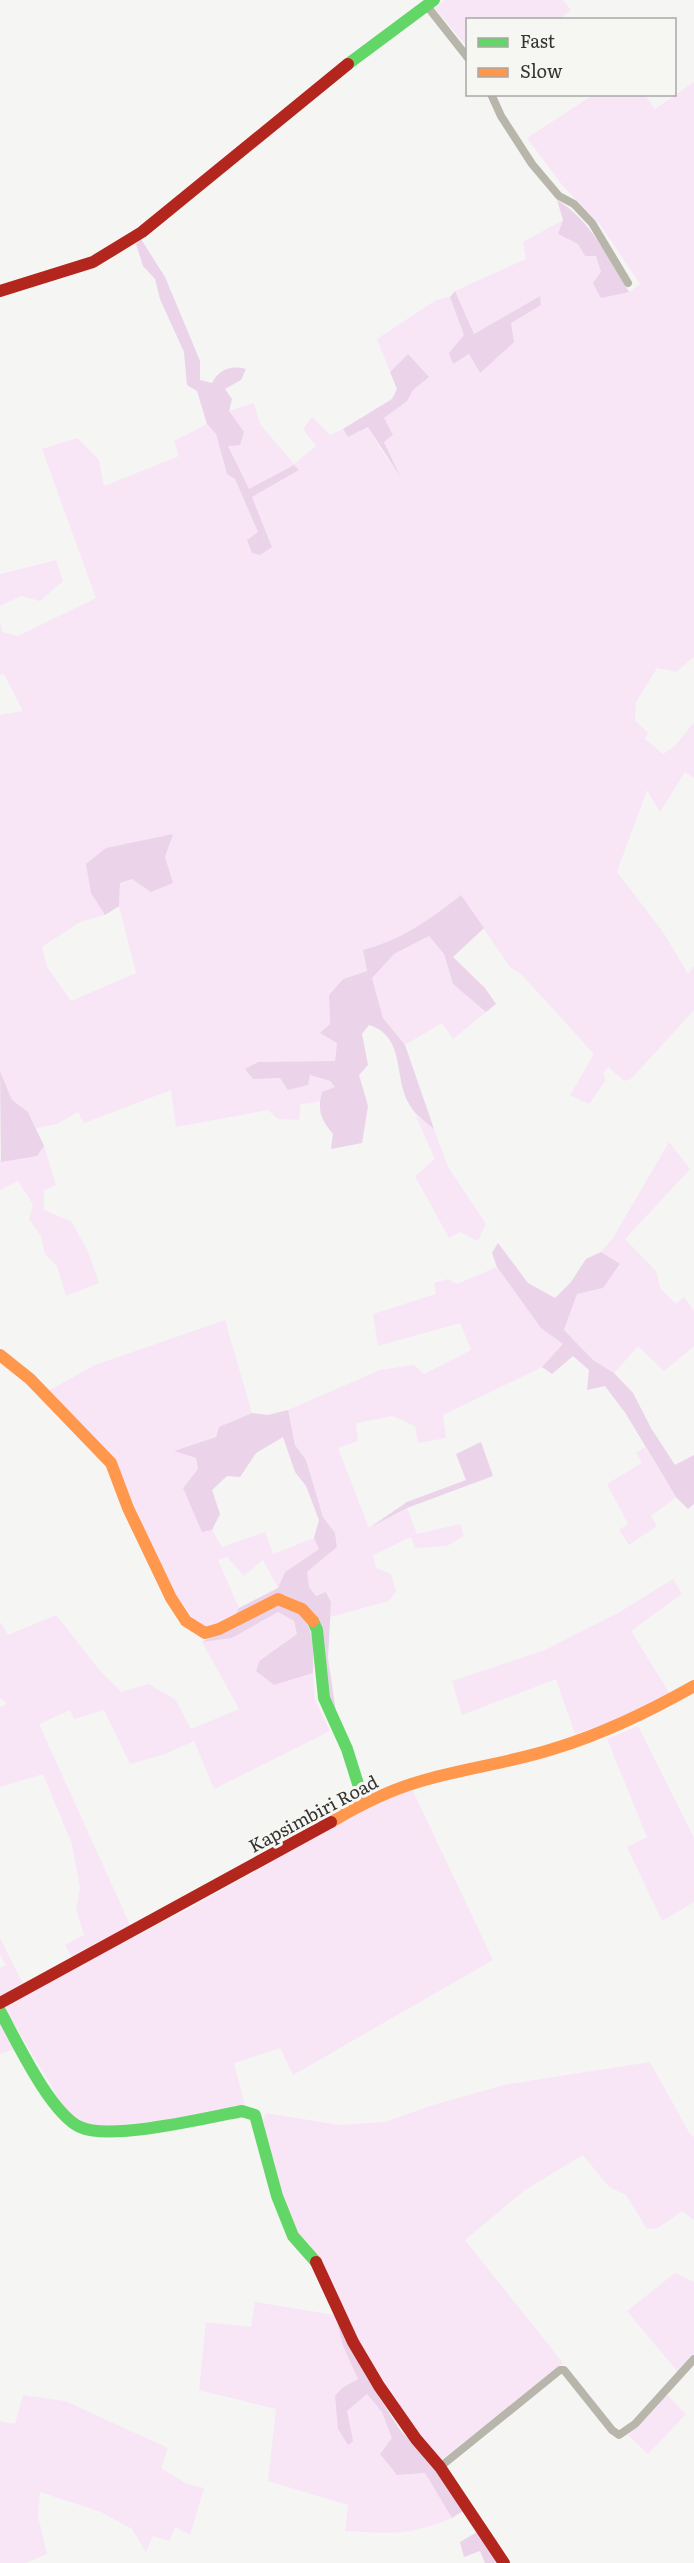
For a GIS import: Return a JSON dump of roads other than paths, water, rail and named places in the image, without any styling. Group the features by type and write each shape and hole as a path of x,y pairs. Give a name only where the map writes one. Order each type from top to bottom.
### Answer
{"street":[{"path":"0,291 93,262 142,232 321,84 430,3 466,55"},
{"path":"492,96 501,116 532,164 559,196 574,204 592,223 628,283"},
{"path":"0,1355 30,1379 111,1463 124,1499 152,1555 161,1581 172,1602 191,1625 201,1632 214,1631 278,1599 294,1604 311,1618 317,1634 324,1698 347,1749 364,1803"},
{"name":"Kapsimbiri Road","path":"0,2003 119,1940 364,1803 417,1782 555,1749 590,1737 642,1715 694,1686"},
{"path":"0,2011 54,2102 79,2127 108,2132 242,2111 255,2115 277,2196 293,2236 313,2257 353,2342 379,2386 416,2439 440,2467 504,2563"},
{"path":"440,2467 560,2370 564,2370 612,2430 620,2435 635,2424 694,2359"}]}
